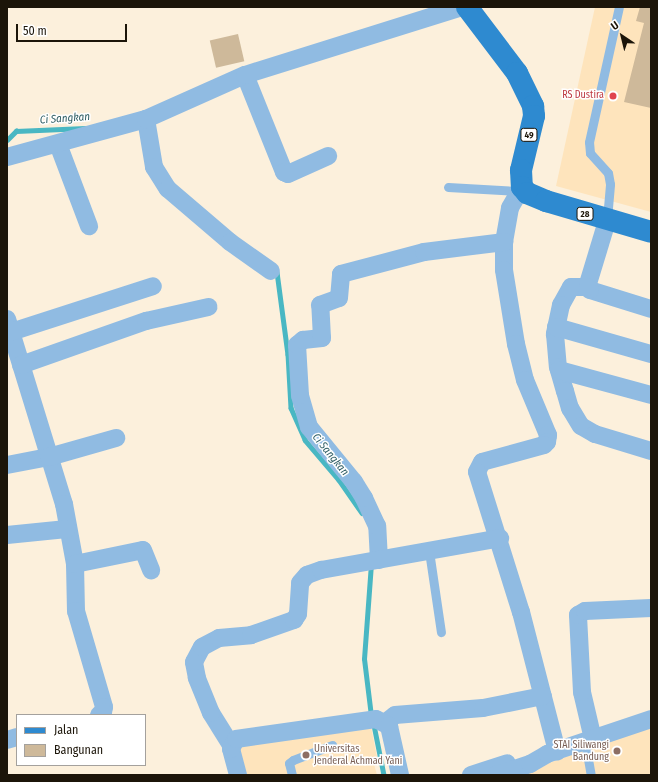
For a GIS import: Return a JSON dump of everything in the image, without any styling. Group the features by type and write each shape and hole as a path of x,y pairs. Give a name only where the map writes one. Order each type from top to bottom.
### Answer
{"main road":[{"name":"49","path":"467,7 520,78 533,106 534,116 523,162 520,189"},
{"name":"28","path":"520,189 535,197 607,221 651,232"}],"street":[{"path":"7,157 146,119 245,75 462,7"},
{"path":"245,75 284,172 288,174 328,156"},
{"path":"146,119 154,167 168,189 230,242 271,271"},
{"path":"58,144 89,226"},
{"path":"520,189 510,208 504,242 504,270 516,344 526,380 548,435 544,445 482,462 478,466 477,472 500,538 543,696 552,753"},
{"path":"588,287 607,221"},
{"path":"374,561 377,526 364,498 309,427 300,395 297,346 303,340 322,338 320,305 339,298 341,274 424,252 504,242"},
{"path":"101,714 104,710 101,694 89,662 76,611 75,564 67,529 64,504 9,326 153,286"},
{"path":"651,309 590,290 588,287 568,289 556,327 555,346 559,370 570,408 584,429 651,451"},
{"path":"21,365 146,321 208,307"},
{"path":"556,327 651,354"},
{"path":"559,370 651,395"},
{"path":"7,465 49,457 116,438"},
{"path":"7,535 67,529"},
{"path":"238,775 230,746 211,713 197,678 194,662 202,647 219,638 251,635 288,624 298,614 300,583 307,576 321,570 500,538"},
{"path":"75,564 143,550 151,570"},
{"path":"589,740 582,692 578,615 585,611 651,608"},
{"path":"230,746 236,740 377,720 395,715 483,708 543,696"},
{"path":"496,775 530,764 552,753 651,719"},
{"path":"377,720 392,732 400,775"},
{"path":"471,775 528,756 552,753"}],"lane":[{"path":"607,221 610,184 608,173 590,153 589,142 619,7"},
{"path":"448,187 520,189"},
{"path":"429,551 441,632"},
{"path":"589,740 591,775"},
{"path":"292,775 289,763 293,760 332,745"}],"shaded area":[{"name":"RS Dustira","path":"595,7 651,7 651,212 556,186"},
{"name":"Universitas Jenderal Achmad Yani","path":"370,722 378,762 374,764 377,775 240,775 234,744"},
{"name":"STAI Siliwangi Bandung","path":"651,726 651,775 516,775"}],"building":[{"path":"640,7 651,8 651,108 624,102 644,23 636,21"},
{"path":"238,34 244,61 216,68 210,41"}],"waterway":[{"name":"Ci Sangkan","path":"7,140 16,131 85,128"},
{"name":"Ci Sangkan","path":"277,272 288,354 291,408 305,440 339,480 362,513"},
{"name":"Ci Sangkan","path":"371,564 364,659 371,716"},
{"name":"Ci Sangkan","path":"374,725 384,775"}],"place":[{"name":"RS Dustira","path":"613,96"},
{"name":"STAI Siliwangi Bandung","path":"617,751"},
{"name":"Universitas Jenderal Achmad Yani","path":"306,755"}]}
